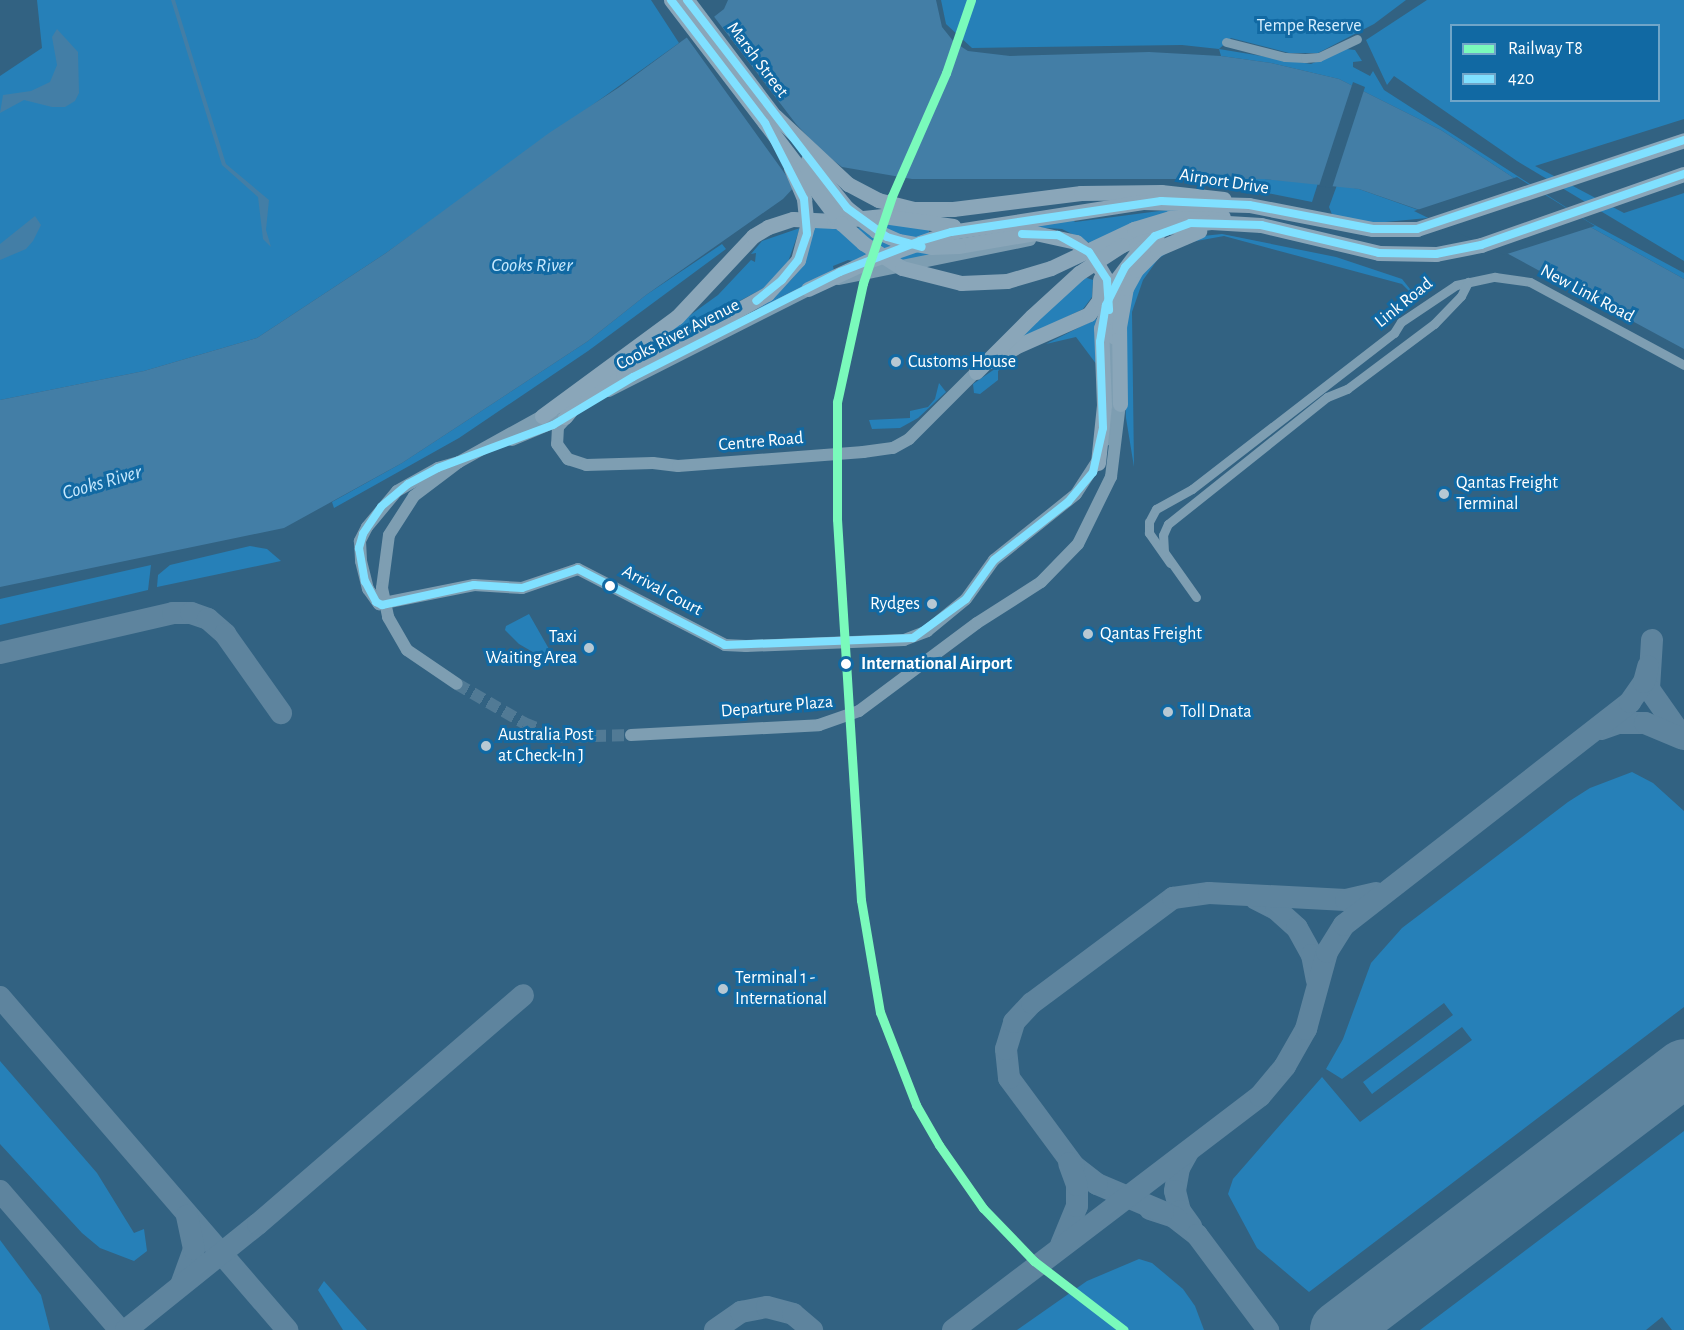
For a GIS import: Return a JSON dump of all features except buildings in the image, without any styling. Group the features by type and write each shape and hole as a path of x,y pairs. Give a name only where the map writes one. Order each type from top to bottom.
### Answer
{"main road":[{"name":"Marsh Street","path":"671,0 770,120"},
{"name":"Marsh Street","path":"687,0 770,120"},
{"name":"Airport Drive","path":"770,120 840,178 891,204 937,210 1065,194 1135,192 1196,195 1373,229 1416,229 1684,140"},
{"name":"Airport Drive","path":"770,120 857,238 902,268 946,281 984,284 1022,278 1134,229 1209,215 1401,256 1436,254 1481,244 1684,174"},
{"path":"563,418 575,404 623,374 758,300 782,280 798,260 807,228 799,184 770,120"},
{"path":"770,120 837,197 866,224 911,245 958,246 1035,233 1078,244 1098,262 1113,283 1120,378"},
{"path":"808,289 920,241 951,232 1161,201 1250,205"},
{"path":"542,416 677,317 753,236 776,223 793,219 834,221 883,216 948,226 1046,217"},
{"path":"976,372 1032,316 1102,256 1169,223 1261,225"},
{"path":"1112,407 1101,328 1113,283 1145,244 1163,232 1190,223"},
{"path":"1096,467 1120,378 1119,327 1126,288 1142,262 1164,244 1181,235 1210,230 1331,241"},
{"path":"976,372 1015,347 1071,324 1092,311 1100,294 1100,279 1078,244"},
{"path":"542,416 653,349 708,327"}],"street":[{"path":"1226,42 1285,57 1305,58 1319,57 1357,39"},
{"name":"Cooks River Avenue","path":"485,449 563,418 633,377 808,289 1035,239 1078,244"},
{"name":"New Link Road","path":"1468,282 1495,277 1530,282 1684,365"},
{"name":"Link Road","path":"1196,597 1149,533 1149,522 1156,510 1192,489 1394,333 1401,322 1443,291 1468,282"},
{"name":"Link Road","path":"1170,563 1162,541 1168,524 1327,397 1347,389 1434,324 1457,301 1468,282"},
{"path":"1394,333 1395,352"},
{"name":"Centre Road","path":"563,418 556,434 560,450 572,461 591,466 653,463 678,466 878,451 909,439 976,372"},
{"name":"Departure Plaza","path":"631,735 819,725 859,711 1053,571 1078,544 1101,504 1114,467 1119,433 1112,407"},
{"path":"457,684 407,650 388,616 382,588 386,547 405,506 459,462 542,416"},
{"name":"Arrival Court","path":"459,462 408,484 370,521 360,541 360,555 368,589 379,604 474,585 522,588 578,569 725,645 913,638 960,605 994,560 1077,494 1096,467"}],"green space":[{"path":"37,0 651,0 679,43 386,253 257,338 144,371 0,400 0,76 42,48"},
{"name":"Tempe Reserve","path":"941,0 1406,0 1374,24 1318,53 1289,53 1231,38 1219,49 1182,45 972,48 946,24"},
{"path":"1427,0 1684,0 1684,119 1535,166 1624,213 1684,193 1684,261 1517,161 1394,76 1387,85 1366,40"},
{"path":"1219,49 1311,64 1346,49 1355,50 1362,61 1353,62 1353,67 1370,76 1373,71 1384,90 1589,222 1684,273 1684,279 1576,219 1441,130 1339,79 1271,63 1221,56"},
{"path":"1192,178 1264,179 1318,183 1312,202"},
{"path":"1337,185 1359,189 1438,217 1375,223 1333,217 1329,207"},
{"path":"1190,207 1090,243 1062,229 1047,228 884,269 901,252 1071,218 1075,222"},
{"path":"888,222 929,230 929,235 857,262 848,260 833,266 834,271 755,311 791,280 805,262 812,227 851,229"},
{"path":"800,228 788,262 764,288 675,335 671,329 718,295 751,260 755,262 756,253 751,254 762,241"},
{"path":"1222,234 1336,257 1402,279 1414,294 1413,301 1408,305 1409,291 1402,284 1224,236 1180,244 1158,259 1143,280 1132,312 1134,467 1126,418 1124,367 1125,315 1130,293 1143,270 1166,249 1193,237"},
{"path":"722,244 726,249 588,351 459,438 334,508 332,502 402,463 588,341 646,295"},
{"path":"1084,277 1093,280 1092,297 1083,309 1023,338 1021,335"},
{"path":"1100,317 1097,365 1076,337 1046,344"},
{"path":"1018,353 998,371 998,380 980,394 974,393 973,384"},
{"path":"939,383 946,392 918,418 900,428 872,429 869,420 910,418 910,411 928,407 935,399"},
{"path":"250,546 267,549 281,561 157,587 158,575 170,565"},
{"path":"151,565 148,590 0,625 0,599"},
{"path":"529,614 553,656 559,660 557,663 550,662 519,644 505,630 506,626"},
{"path":"1632,772 1653,783 1684,811 1684,1007 1309,1292 1257,1248 1228,1194 1233,1179 1322,1077 1360,1122 1472,1040 1462,1027 1372,1094 1363,1082 1453,1015 1444,1003 1342,1079 1326,1069 1343,1039 1371,963 1402,928 1568,802 1590,788"},
{"path":"0,1061 97,1173 134,1233 144,1229 147,1251 134,1261 100,1248 82,1233 0,1144"},
{"path":"1684,1131 1684,1330 1672,1330 1662,1317 1646,1330 1420,1330"},
{"path":"0,1240 41,1295 50,1330 0,1330"},
{"path":"1139,1259 1152,1263 1183,1289 1195,1306 1204,1330 1017,1330 1087,1281"},
{"path":"324,1281 367,1330 343,1330 318,1290"}],"water":[{"path":"171,0 175,0 226,164 269,200 266,230 271,247 263,239 258,197 222,165"},
{"name":"Cooks River","path":"728,0 936,0 942,27 954,42 968,51 1010,56 1149,52 1221,56 1271,63 1339,79 1441,130 1576,219 1684,279 1684,349 1440,217 1359,189 1264,179 912,179 842,167 825,154 783,199 646,295 588,341 402,463 284,528 0,587 0,400 144,371 257,338 386,253 549,133 618,88 724,9"},
{"path":"57,29 78,52 79,93 75,101 65,107 52,107 24,100 0,113 3,95 31,91 50,82 57,65 52,37"},
{"path":"35,216 41,225 33,241 26,249 0,260 0,244"}],"pier":[{"path":"712,14 796,124 826,156 788,178 685,35"},
{"path":"1353,82 1365,87 1332,188 1319,186"},
{"path":"1517,177 1595,226 1504,255 1414,211"}],"taxiway":[{"path":"0,653 173,613 191,613 208,619 225,634 281,713"},
{"path":"1652,640 1649,689 1684,739"},
{"path":"953,1330 1260,1096 1285,1066 1306,1029 1327,952 1344,925 1630,702 1644,682 1648,667"},
{"path":"1601,729 1618,723 1645,723 1681,738"},
{"path":"1163,1212 1097,1184 1074,1166 1009,1078 1006,1049 1014,1022 1032,1003 1173,898 1209,893 1346,900 1376,893"},
{"path":"1256,899 1276,909 1297,928 1312,955 1317,980"},
{"path":"126,1330 258,1224 523,995"},
{"path":"0,997 287,1330"},
{"path":"1188,1152 1179,1168 1175,1191 1180,1211 1191,1226"},
{"path":"1061,1245 1077,1206 1077,1185 1069,1163"},
{"path":"0,1191 120,1330"},
{"path":"1150,1209 1174,1217 1197,1235 1268,1330"},
{"path":"181,1285 194,1249 187,1216"},
{"path":"715,1330 741,1312 767,1307 793,1314 812,1330"},
{"path":"1337,1330 1346,1323"}],"runway":[{"path":"1339,1330 1684,1068"}],"tunnel":[{"path":"457,684 524,723 558,737 631,735"}],"rail line":[{"name":"T8","path":"971,0 946,73 892,196 863,283 837,402 837,519 861,900 880,1012 916,1105 939,1145 983,1208 1034,1261 1124,1330"}],"transit line":[{"name":"420","path":"671,0 765,123 804,199 807,234 798,260 782,280 756,301"},
{"name":"420","path":"687,0 847,208 887,237 922,247"},
{"name":"420","path":"1684,140 1417,229 1373,229 1249,205 1161,201 951,232 920,241 840,272 633,377 553,425 438,468 408,484 381,507 363,534 359,548 365,581 376,602 382,605 474,585 522,588 578,569 725,645 913,638 966,599 994,560 1068,502 1093,472 1103,428 1100,342 1106,305 1125,267 1155,236 1190,223 1261,225 1379,253 1436,254 1481,245 1684,174"},
{"name":"420","path":"1022,234 1058,235 1089,252 1107,280 1109,310"}],"place":[{"name":"Customs House","path":"896,362"},
{"name":"Qantas Freight Terminal","path":"1444,494"},
{"name":"Rydges","path":"932,604"},
{"name":"Qantas Freight","path":"1088,634"},
{"name":"Taxi Waiting Area","path":"589,648"},
{"name":"International Airport","path":"846,664"},
{"name":"Toll Dnata","path":"1168,712"},
{"name":"Australia Post at Check-In J","path":"486,746"},
{"name":"Terminal 1 - International","path":"723,989"}]}
